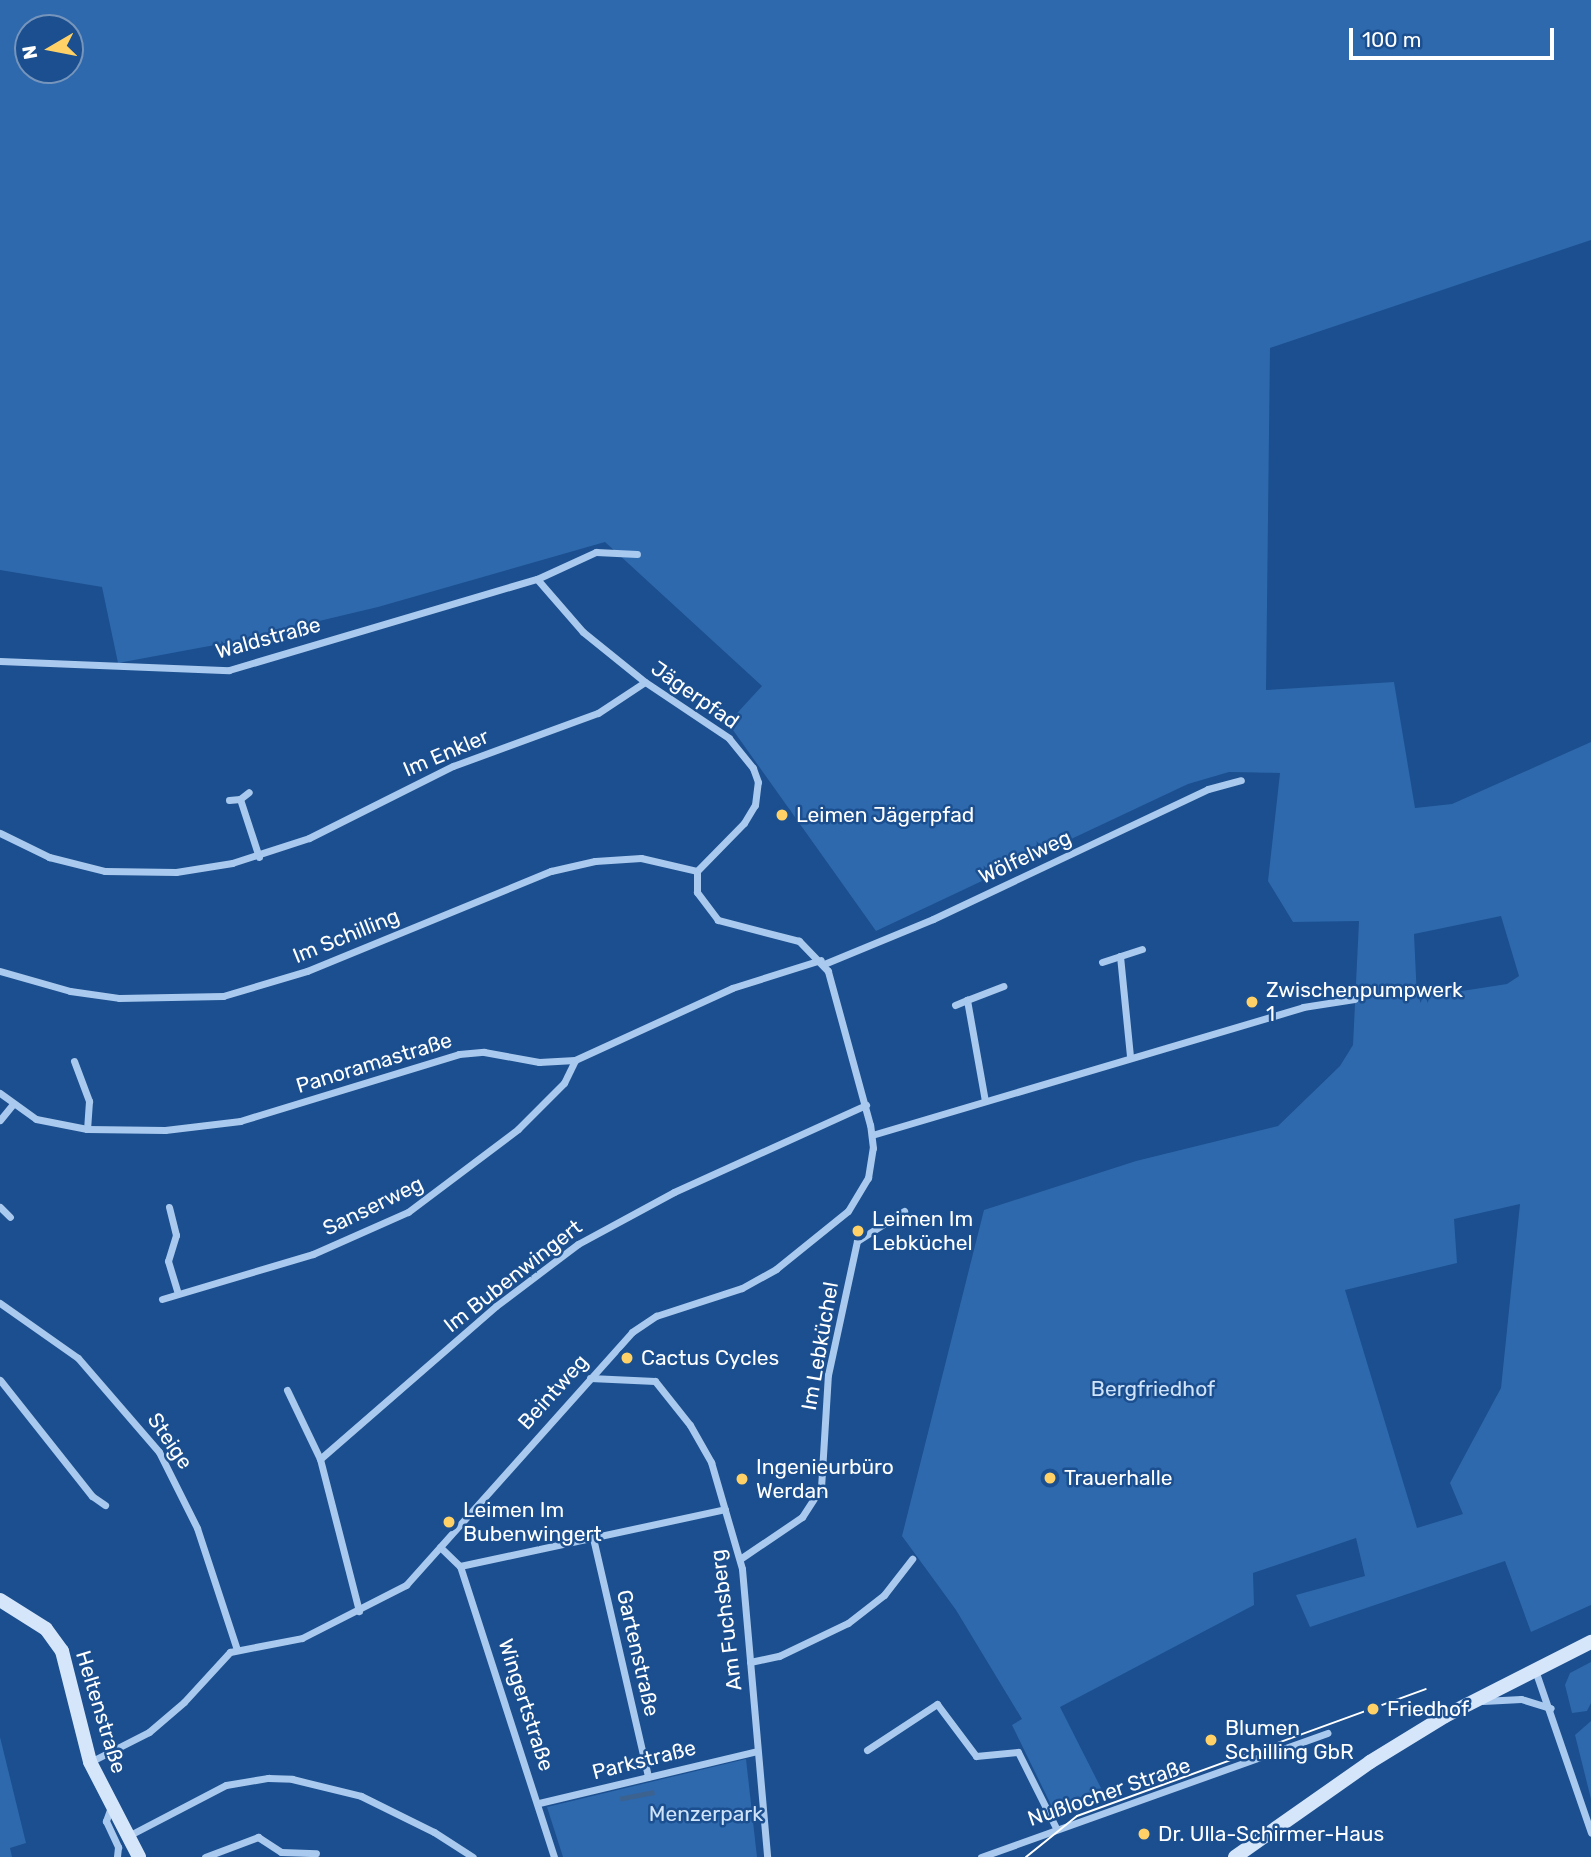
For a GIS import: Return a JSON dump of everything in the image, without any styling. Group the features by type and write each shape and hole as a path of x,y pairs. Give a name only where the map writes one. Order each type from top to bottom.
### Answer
{"main road":[{"name":"Heltenstraße","path":"0,1600 37,1623 57,1643 89,1762 139,1857"},
{"path":"1235,1857 1370,1762 1472,1702 1591,1642"}],"street":[{"path":"537,579 599,551 637,554"},
{"name":"Waldstraße","path":"0,661 229,670 537,579"},
{"name":"Jägerpfad","path":"537,579 583,632 645,682 729,738 757,776 757,797 748,817 697,871"},
{"name":"Im Enkler","path":"0,833 49,857 105,871 176,872 259,857 309,838 453,766 598,713 645,682"},
{"name":"Wölfelweg","path":"822,962 933,919 1208,789 1241,780"},
{"path":"229,800 240,799 249,792"},
{"path":"240,799 259,857"},
{"name":"Im Schilling","path":"0,971 70,991 119,998 223,996 307,971 551,871 595,861 641,858 697,871"},
{"path":"697,871 699,898 718,920 795,939 822,962"},
{"path":"1102,962 1142,950"},
{"path":"1120,956 1130,1056"},
{"name":"Panoramastraße","path":"0,1093 13,1104 43,1121 87,1129 165,1130 240,1121 470,1052 540,1062 575,1060 732,988 822,962"},
{"name":"Beintweg","path":"89,1762 137,1741 184,1702 220,1659 237,1650 297,1640 406,1585 590,1378 644,1323 758,1280 848,1210 868,1178 872,1135 840,1002 822,962"},
{"path":"955,1005 1003,986"},
{"path":"872,1135 1130,1056 1310,1005 1354,999"},
{"path":"967,1000 985,1101"},
{"path":"74,1060 89,1101 87,1129"},
{"name":"Sanserweg","path":"162,1299 313,1254 408,1212 518,1129 564,1083 575,1060"},
{"path":"0,1120 13,1104"},
{"name":"Im Bubenwingert","path":"320,1459 496,1306 578,1244 674,1192 866,1105"},
{"path":"0,1208 9,1217"},
{"path":"169,1208 176,1235 168,1261 178,1294"},
{"name":"Im Lebküchel","path":"740,1559 802,1517 821,1488 828,1375 857,1241 904,1211"},
{"name":"Steige","path":"0,1303 78,1358 159,1452 197,1528 237,1650"},
{"name":"Am Fuchsberg","path":"590,1378 647,1378 659,1384 708,1454 740,1559 767,1857"},
{"path":"0,1380 92,1496 105,1505"},
{"path":"287,1390 320,1459 359,1611"},
{"path":"440,1547 460,1566 725,1510"},
{"name":"Gartenstraße","path":"593,1538 648,1777"},
{"path":"750,1662 779,1656 848,1623 884,1595 912,1559"},
{"name":"Wingertstraße","path":"460,1566 539,1803 554,1857"},
{"path":"1534,1669 1551,1708 1591,1833"},
{"path":"1472,1702 1521,1699 1551,1708"},
{"path":"867,1750 937,1704 976,1756 1018,1752 1056,1828"},
{"name":"Nußlocher Straße","path":"981,1857 1328,1733"},
{"name":"Parkstraße","path":"539,1803 757,1751"},
{"path":"128,1837 226,1785 281,1778 361,1796 434,1832 473,1857"},
{"path":"111,1807 106,1821 117,1857"},
{"path":"205,1857 258,1837 281,1852 316,1853"},
{"path":"1006,1848 1010,1857"}],"green space":[{"name":"Bergfriedhof","path":"0,0 1591,0 1591,240 1270,348 1266,690 1394,682 1415,808 1452,804 1591,742 1591,1605 1531,1632 1505,1561 1310,1627 1296,1595 1365,1576 1356,1538 1253,1573 1254,1605 1060,1707 1104,1794 1055,1813 1012,1725 1022,1719 956,1610 902,1536 984,1210 1136,1161 1278,1126 1340,1066 1353,1045 1359,921 1293,922 1268,881 1280,773 1229,772 1188,784 876,931 728,723 762,686 605,542 378,607 231,642 118,663 102,587 0,570","holes":["1501,916 1519,976 1507,984 1417,998 1414,934","1520,1204 1501,1388 1450,1483 1463,1514 1417,1528 1345,1290 1457,1263 1454,1219"]},
{"path":"1591,1662 1591,1703 1587,1711 1572,1713 1565,1685 1570,1673"},
{"path":"1591,1721 1591,1799 1575,1735"},
{"path":"0,1737 26,1843 10,1848 12,1857 0,1857"},
{"name":"Menzerpark","path":"746,1759 757,1857 563,1857 547,1807"}],"shaded area":[{"path":"654,1790 655,1795 621,1802 620,1797"}],"tram line":[{"path":"1026,1857 1077,1816 1426,1689"}],"place":[{"name":"Leimen Jägerpfad","path":"782,815"},
{"name":"Zwischenpumpwerk 1","path":"1252,1002"},
{"name":"Leimen Im Lebküchel","path":"858,1231"},
{"name":"Cactus Cycles","path":"627,1358"},
{"name":"Trauerhalle","path":"1050,1478"},
{"name":"Ingenieurbüro Werdan","path":"742,1479"},
{"name":"Leimen Im Bubenwingert","path":"449,1522"},
{"name":"Friedhof","path":"1373,1709"},
{"name":"Blumen Schilling GbR","path":"1211,1740"},
{"name":"Dr. Ulla-Schirmer-Haus","path":"1144,1834"}]}
